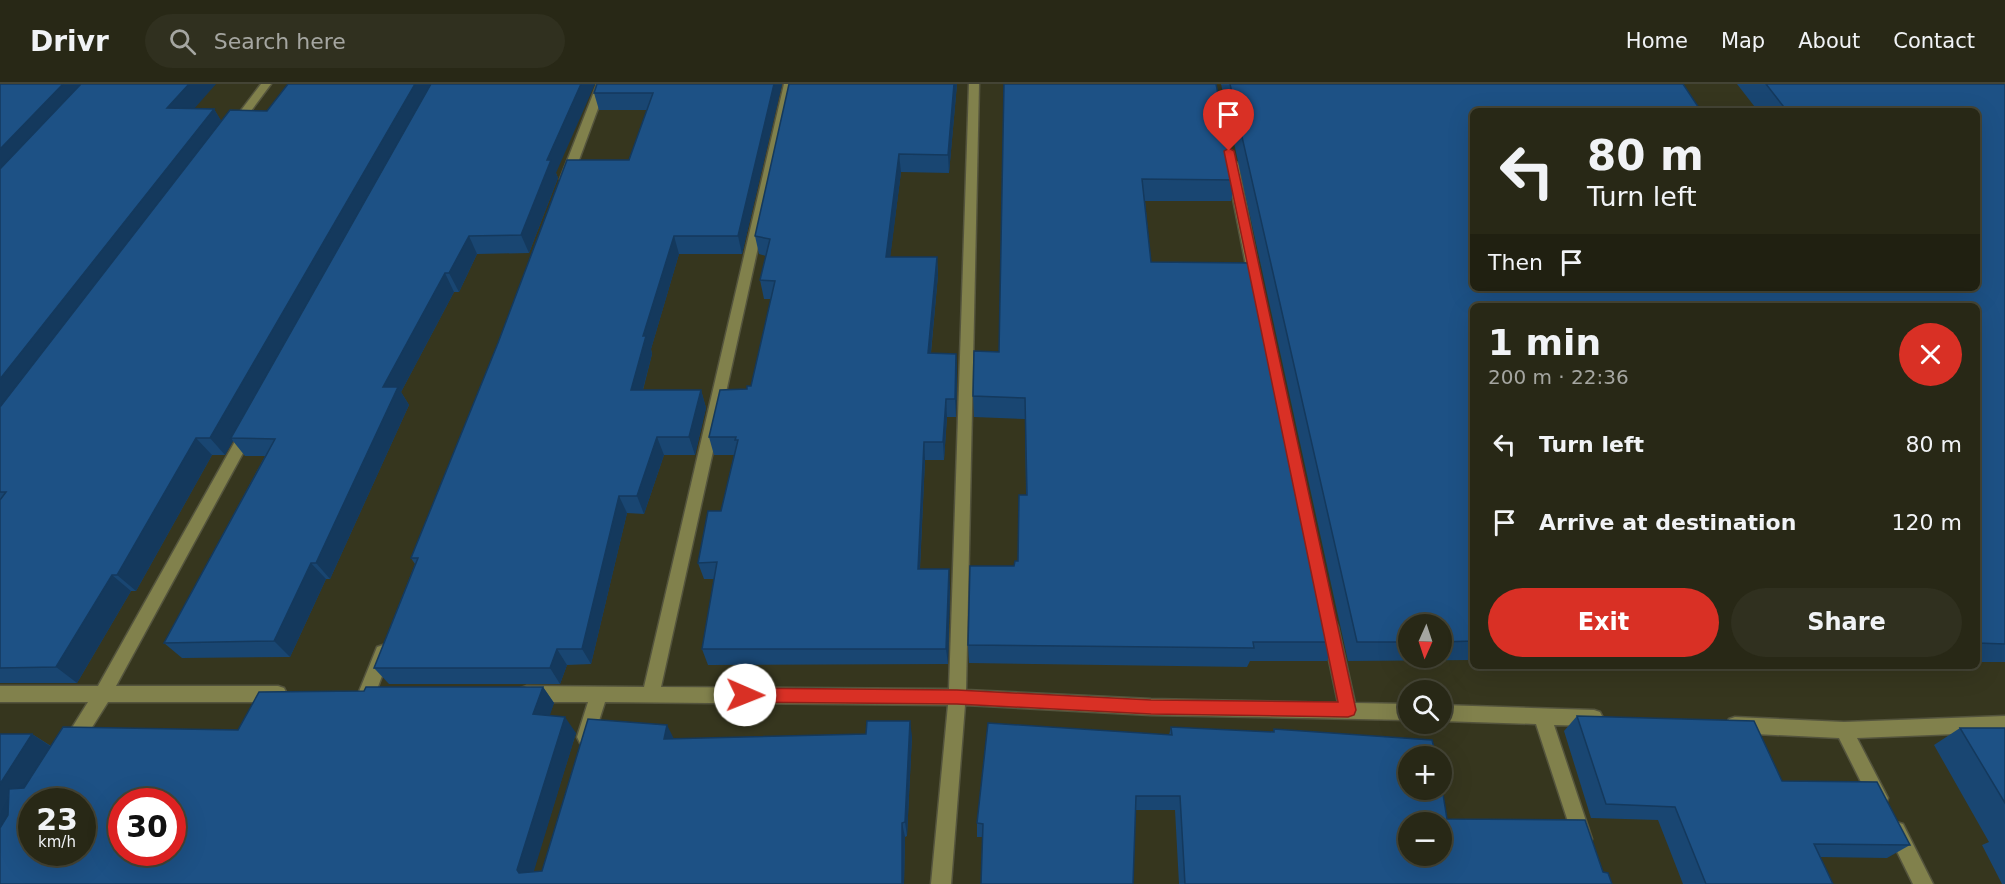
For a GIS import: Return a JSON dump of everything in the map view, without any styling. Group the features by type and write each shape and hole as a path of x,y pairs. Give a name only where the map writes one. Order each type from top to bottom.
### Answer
{"street":[{"path":"230,132 266,84"},
{"path":"560,195 602,84"},
{"path":"651,694 789,84"},
{"path":"941,884 957,697 974,84"},
{"path":"1229,151 1259,297"},
{"path":"61,762 103,694 258,415"},
{"path":"1328,618 1348,710"},
{"path":"367,694 388,639"},
{"path":"582,749 599,693"},
{"path":"0,694 298,694"},
{"path":"344,694 390,694"},
{"path":"515,694 957,697 1151,707 1398,711"},
{"path":"1452,712 1612,719"},
{"path":"1542,716 1591,862"},
{"path":"1716,724 1844,730 2005,724"},
{"path":"1844,730 1923,884"}],"building":[{"path":"0,84 63,84 0,149"},
{"path":"81,84 189,84 167,108 214,109 0,379 0,169"},
{"path":"288,84 415,84 210,438 196,438 117,575 112,575 56,667 0,668 0,500 6,492 0,492 0,407 230,110 267,111"},
{"path":"431,84 581,84 547,160 551,160 521,235 469,236 449,273 445,273 383,387 398,387 316,563 311,563 274,641 164,643 275,439 231,438"},
{"path":"597,84 774,84 738,236 674,236 643,336 646,336 631,390 701,390 689,437 657,437 637,496 619,496 582,649 557,649 550,668 374,668 418,558 411,558 498,343 567,160 629,160 653,93 594,93"},
{"path":"789,84 954,84 948,155 899,154 886,257 937,257 928,353 956,354 955,399 946,399 943,442 924,442 918,569 949,569 946,649 702,649 717,562 698,563 708,511 721,511 738,440 735,440 736,437 709,437 720,390 747,389 747,386 751,386 775,281 760,280 770,239 755,236"},
{"path":"1004,84 1216,84 1236,180 1142,179 1151,262 1252,263 1336,642 1253,642 1254,648 968,645 970,566 1014,566 1015,561 1018,561 1019,495 1027,495 1025,398 973,396 974,351 999,352"},
{"path":"1230,84 1683,84 1699,108 1470,108 1470,291 1980,291 1980,108 1785,108 1766,84 2005,84 2005,644 1980,643 1980,303 1470,303 1470,641 1452,642 1452,614 1398,614 1398,642 1357,642"},
{"path":"366,687 543,687 533,714 565,717 517,870 519,873 542,871 588,719 667,725 664,739 866,734 867,721 910,721 905,822 902,823 902,884 0,884 0,828 8,815 9,789 18,788 18,866 96,866 96,788 24,788 63,727 238,730 259,692 364,691"},
{"path":"1577,716 1754,721 1782,781 1877,782 1910,845 1814,844 1833,884 1706,884 1675,807 1606,804"},
{"path":"988,723 1172,735 1171,727 1274,732 1274,729 1432,740 1434,746 1398,746 1398,800 1444,800 1446,812 1398,812 1398,866 1452,866 1452,819 1585,820 1603,872 1608,873 1612,884 1185,884 1180,796 1136,796 1133,884 981,884 983,824 977,823"},
{"path":"1960,728 2005,728 2005,803"},
{"path":"0,734 32,734 0,784"}],"route":[{"path":"745,695 957,697 1151,707 1348,710 1229,151"}]}
